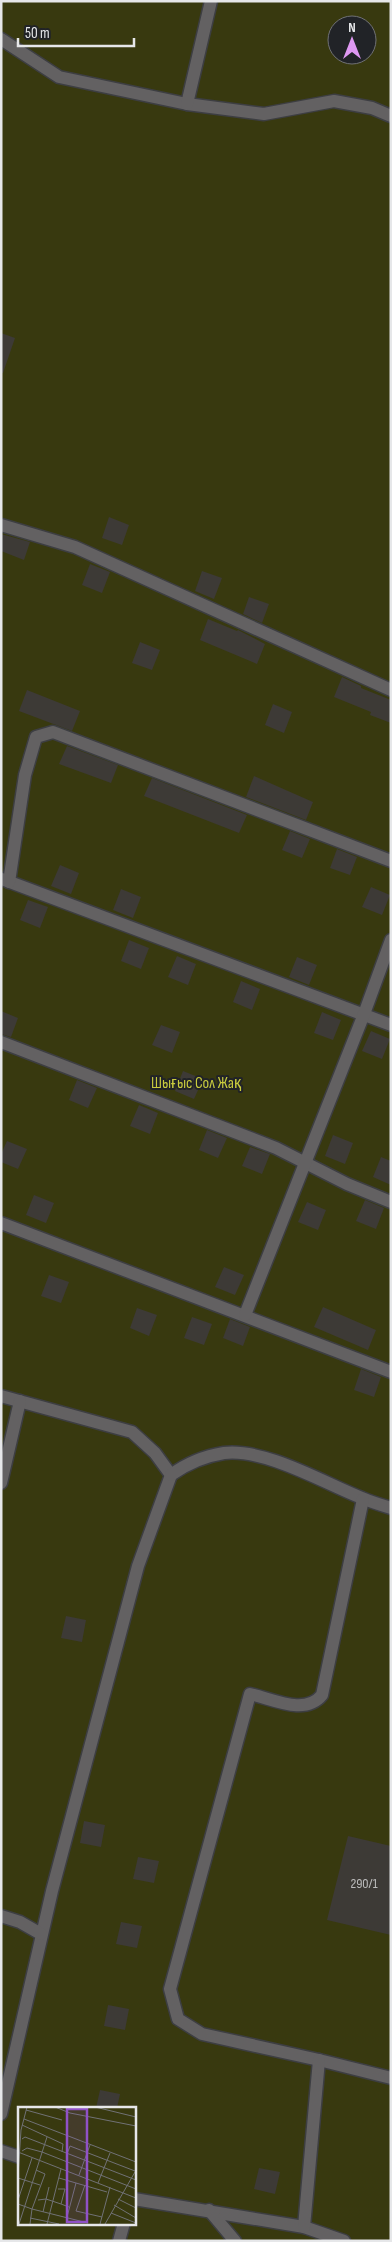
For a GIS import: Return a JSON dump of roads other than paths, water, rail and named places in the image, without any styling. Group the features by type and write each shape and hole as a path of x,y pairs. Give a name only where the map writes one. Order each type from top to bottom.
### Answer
{"street":[{"path":"187,104 211,1"},
{"path":"1,39 59,77 187,104 264,114 334,101 372,108 391,116"},
{"path":"1,524 75,547 391,690"},
{"path":"391,862 54,732 36,737 25,775 5,880 391,1025"},
{"path":"245,1315 364,1014 391,940"},
{"path":"1,1042 276,1148 347,1184 391,1202"},
{"path":"1,1222 391,1372"},
{"path":"1,1396 132,1432 155,1453 171,1475"},
{"path":"1,1483 20,1401"},
{"path":"1,2114 41,1934 138,1566 171,1475 185,1465 225,1453 256,1456 306,1473 363,1499 391,1508"},
{"path":"363,1499 322,1695 316,1702 302,1706 250,1694 170,1989 178,2019 202,2034 391,2078"},
{"path":"1,1916 20,1922 41,1934"},
{"path":"304,2226 319,2060"},
{"path":"1,2151 18,2157"},
{"path":"135,2199 304,2226 344,2241"},
{"path":"209,2210 235,2241"},
{"path":"119,2241 124,2224"}],"park label":[{"name":"Шығыс Сол Жақ","path":"196,1082"}]}
